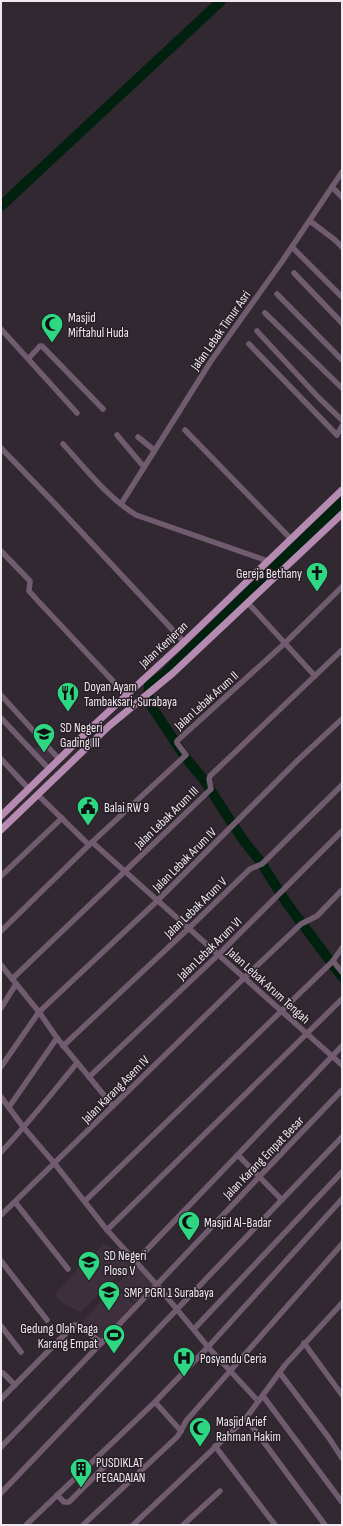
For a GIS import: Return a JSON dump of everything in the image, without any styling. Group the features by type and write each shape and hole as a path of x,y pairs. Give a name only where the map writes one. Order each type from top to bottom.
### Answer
{"main road":[{"name":"Jalan Kenjeran","path":"1,816 342,490"},
{"path":"2,826 38,795 108,726 173,673 342,514"},
{"path":"7,810 14,817"}],"street":[{"name":"Jalan Lebak Timur Asri","path":"121,504 211,361 292,247 342,172"},
{"path":"332,187 342,197"},
{"path":"310,221 335,240 342,248"},
{"path":"292,247 342,297"},
{"path":"294,274 342,323"},
{"path":"277,294 342,360"},
{"path":"265,313 342,388"},
{"path":"1,329 77,413"},
{"path":"257,331 318,397 342,420"},
{"path":"249,344 337,435 342,426"},
{"path":"28,358 40,346 42,346 103,409"},
{"path":"185,430 291,539"},
{"path":"117,436 144,467"},
{"path":"138,437 154,450"},
{"path":"63,444 99,484 121,504 138,516 268,561"},
{"path":"1,448 184,642"},
{"path":"1,551 30,581 29,589 31,593 126,695"},
{"name":"Jalan Lebak Arum II","path":"1,931 91,843 185,755 177,741 286,643 342,587"},
{"path":"248,603 315,676"},
{"name":"Jalan Lebak Arum III","path":"1,1008 14,982 210,790 210,776 342,650"},
{"path":"1,695 59,759"},
{"path":"1,718 49,769"},
{"name":"Jalan Lebak Arum IV","path":"1,1067 38,1012 158,900 342,719"},
{"path":"1,759 29,789"},
{"name":"Jalan Lebak Arum V","path":"63,1046 250,869 261,864 342,785"},
{"name":"Jalan Lebak Arum Tengah","path":"38,795 62,818 219,954 342,1065"},
{"path":"1,876 62,818"},
{"name":"Jalan Lebak Arum VI","path":"89,1077 219,954 342,831"},
{"path":"244,978 303,923 317,916 342,890"},
{"path":"85,1201 332,963 342,948"},
{"path":"332,963 342,972"},
{"path":"1,965 63,1046 113,1106"},
{"name":"Jalan Karang Asem IV","path":"1,1215 244,978"},
{"path":"107,1230 342,999"},
{"path":"9,1107 57,1038"},
{"path":"136,1261 342,1046"},
{"path":"1,1152 24,1128 77,1063"},
{"name":"Jalan Karang Empat Besar","path":"1,1447 102,1344 156,1284 342,1090"},
{"path":"1,1097 24,1128 55,1164 107,1230 156,1284 208,1347 258,1401"},
{"path":"1,1493 342,1137"},
{"path":"238,1156 282,1200"},
{"path":"194,1329 342,1172"},
{"path":"26,1525 155,1402 208,1347 342,1199"},
{"path":"15,1202 68,1269"},
{"path":"83,1525 182,1431 186,1421 342,1244"},
{"path":"1,1261 47,1320"},
{"path":"133,1525 202,1461 214,1446 246,1418 285,1365 304,1343 341,1307"},
{"path":"1,1399 74,1324 102,1344"},
{"path":"1,1326 21,1352"},
{"path":"304,1343 342,1395"},
{"path":"280,1372 342,1458"},
{"path":"3,1373 15,1385"},
{"path":"263,1396 342,1502"},
{"path":"155,1402 182,1431"},
{"path":"246,1418 325,1525"},
{"path":"214,1446 275,1525"},
{"path":"57,1496 64,1502 69,1502 110,1460"},
{"path":"183,1525 220,1492"}],"shaded area":[{"name":"SD Negeri Gading III","path":"43,742 55,756 48,763 45,763 33,751"},
{"name":"SD Negeri Ploso V","path":"104,1244 115,1250 119,1248 135,1264 128,1271 124,1269 81,1312 63,1304 55,1295 56,1293 89,1256 91,1257"},
{"path":"135,1265 153,1283 135,1302 116,1285"},
{"name":"SMP PGRI 1 Surabaya","path":"115,1286 134,1304 100,1341 82,1322"}],"waterway":[{"path":"1,206 221,1"},
{"path":"342,502 163,675 149,685 148,701 185,757 204,780 243,840 260,861 286,902 342,977"}],"place":[{"name":"Masjid Miftahul Huda","path":"52,344"},
{"name":"Gereja Bethany","path":"317,592"},
{"name":"Doyan Ayam Tambaksari, Surabaya","path":"68,712"},
{"name":"SD Negeri Gading III","path":"44,754"},
{"name":"Balai RW 9","path":"88,826"},
{"name":"Masjid Al-Badar","path":"189,1242"},
{"name":"SD Negeri Ploso V","path":"89,1282"},
{"name":"SMP PGRI 1 Surabaya","path":"109,1312"},
{"name":"Gedung Olah Raga Karang Empat","path":"114,1354"},
{"name":"Posyandu Ceria","path":"184,1378"},
{"name":"Masjid Arief Rahman Hakim","path":"200,1448"},
{"name":"PUSDIKLAT PEGADAIAN","path":"81,1488"}]}
